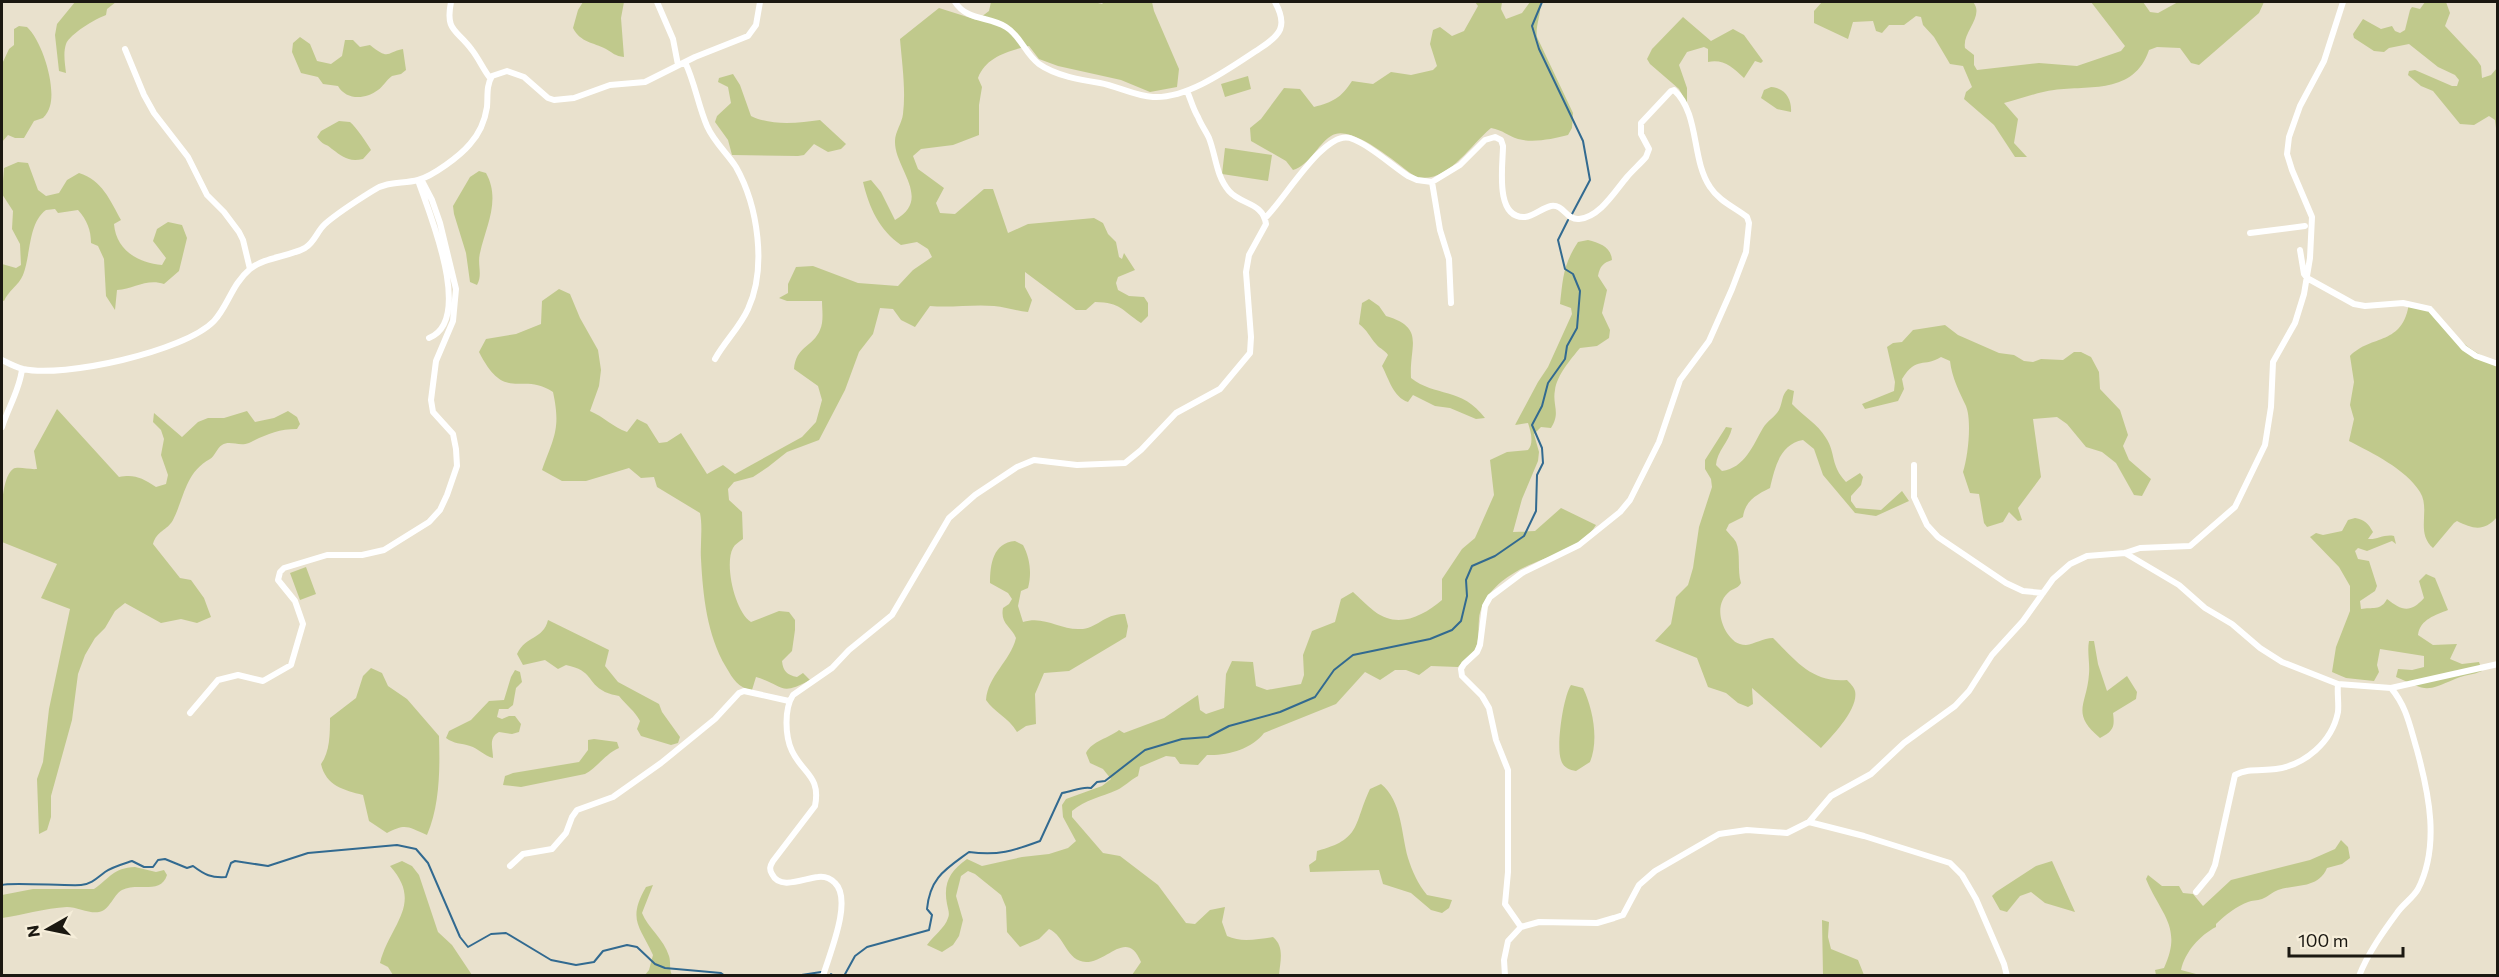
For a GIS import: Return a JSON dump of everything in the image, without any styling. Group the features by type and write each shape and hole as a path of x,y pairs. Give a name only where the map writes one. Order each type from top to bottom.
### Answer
{"street":[{"path":"2,360 22,369 95,366 152,353 174,344 197,333 213,321 230,292 250,269 260,262 305,248 314,241 326,223 377,187 419,180 456,157 478,132 486,113 490,78 473,51 451,27 449,17 451,2"},
{"path":"657,2 682,63 695,86 707,126 736,168 745,187 756,235 757,258 752,298 745,316 715,359"},
{"path":"490,78 500,72 516,74 531,81 548,98 564,100 610,86 645,82 682,63 748,36 756,25 760,2"},
{"path":"955,2 967,14 1005,26 1028,55 1040,64 1060,73 1148,96 1187,91 1229,68 1273,39 1281,28 1282,21 1275,2"},
{"path":"1505,975 1504,960 1508,941 1521,927 1539,922 1597,923 1623,915 1639,885 1655,870 1719,834 1747,830 1786,833 1809,822 1832,796 1870,774 1904,743 1955,706 1969,691 1985,664 2023,621 2062,571 2081,558 2125,553 2140,548 2190,546 2235,507 2265,445 2271,408 2273,362 2294,327 2307,278 2313,240 2312,217 2292,170 2287,146 2300,106 2324,61 2343,2"},
{"path":"125,49 148,104 188,157 207,195 239,232 250,269"},
{"path":"1265,218 1274,210 1300,173 1331,141 1338,138 1347,137 1358,142 1408,176 1432,182 1460,165 1485,140 1495,137 1501,140 1503,146 1503,198 1510,212 1516,216 1528,217 1556,206 1571,218 1581,219 1607,201 1646,157 1649,149 1641,134 1641,123 1674,90 1682,99 1688,112 1703,174 1711,188 1721,200 1747,217 1749,223 1746,252 1732,290 1708,341 1680,380 1659,442 1630,500 1620,512 1579,545 1522,573 1490,597 1485,606 1480,645 1477,652 1461,669 1462,676 1482,696 1490,708 1499,747 1508,770 1508,872 1504,904 1521,927"},
{"path":"823,975 842,911 841,891 834,881 827,878 819,877 783,883 772,876 770,870 773,861 815,806 817,797 815,781 792,750 787,729 789,701 832,668 844,654 892,615 950,518 975,495 1017,467 1034,460 1077,465 1125,463 1141,450 1176,413 1220,389 1250,353 1246,272 1249,255 1266,224 1265,218 1255,206 1234,196 1228,190 1218,172 1210,139 1187,91"},
{"path":"419,180 438,242 450,297 444,325 429,338"},
{"path":"190,713 218,680 238,675 263,681 291,665 303,624 296,601 278,580 284,568 327,555 374,554 429,522 446,500 457,466 456,449 453,434 433,412 431,400 436,362 450,332 457,299 440,223 432,200 419,180"},
{"path":"1432,182 1440,230 1449,259 1451,303"},
{"path":"2250,233 2305,226"},
{"path":"2300,250 2304,274 2307,278 2354,304 2365,306 2403,303 2430,309 2464,348 2476,356 2498,364"},
{"path":"2,427 10,402 21,380 22,369"},
{"path":"1914,465 1914,497 1930,530 1944,543 2006,583 2023,591 2043,594"},
{"path":"2125,553 2179,585 2205,608 2232,624 2260,648 2282,662 2338,684 2391,688 2498,664"},
{"path":"2196,892 2211,874 2215,865 2235,775 2248,771 2279,768 2310,755 2328,735 2337,716 2338,684"},
{"path":"2359,975 2367,958 2398,912 2419,886 2430,840 2424,776 2408,714 2391,688"},
{"path":"510,866 524,854 552,849 566,833 577,810 613,797 679,750 715,719 739,693 789,701"},
{"path":"1809,822 1864,836 1950,863 1962,875 1976,899 2007,975"}],"green space":[{"path":"75,2 116,2 107,9 106,15 83,27 68,40 64,59 66,73 59,71 55,35 57,24"},
{"path":"583,2 624,2 621,18 624,57 588,42 576,33 573,28"},
{"path":"991,2 1094,2 1102,4 1104,2 1152,2 1179,69 1177,87 1150,92 1121,80 1058,66 1039,59 1029,46 1021,48 992,60 978,78 982,87 979,105 979,135 953,145 921,149 913,156 918,169 944,188 936,203 940,213 955,214 984,189 993,189 1008,233 1028,224 1094,218 1103,223 1108,234 1116,242 1119,257 1122,259 1124,253 1135,270 1118,277 1116,283 1118,290 1129,296 1144,297 1148,303 1148,316 1141,323 1120,308 1095,302 1086,310 1076,310 1025,272 1025,287 1032,300 1028,312 986,306 930,306 915,327 901,320 893,309 880,308 873,334 859,352 845,390 819,440 787,452 753,477 734,482 728,489 729,500 742,512 743,539 733,548 730,565 733,587 740,608 751,622 779,611 789,612 795,620 795,630 792,651 782,661 783,667 791,675 797,677 803,673 810,680 787,689 756,677 752,690 747,689 736,682 729,671 710,629 703,587 700,513 657,487 654,477 641,478 629,468 586,481 562,481 542,470 555,432 556,415 553,392 542,386 514,384 497,378 479,352 486,339 516,334 541,324 542,301 559,289 570,294 598,350 601,370 599,386 590,411 627,432 637,419 647,424 659,443 667,442 681,433 707,474 723,465 735,474 802,437 816,422 822,400 818,386 794,369 795,361 820,330 822,301 787,301 779,298 788,293 788,284 796,267 813,266 858,283 898,286 913,270 932,257 928,249 917,242 901,245 893,239 881,225 872,209 863,182 871,180 881,192 895,220 906,212 911,203 911,193 896,151 895,141 904,105 900,39 939,8 977,20 989,11"},
{"path":"1475,2 1502,2 1501,9 1506,19 1522,13 1530,2 1540,2 1537,37 1573,113 1572,128 1568,135 1530,141 1514,138 1491,128 1457,162 1438,175 1428,178 1416,177 1374,147 1350,135 1340,133 1331,136 1304,164 1293,170 1286,161 1251,141 1250,128 1261,119 1284,88 1300,89 1314,107 1336,98 1352,81 1373,84 1391,72 1411,75 1433,70 1437,66 1430,44 1433,30 1440,27 1452,36 1464,31 1478,6"},
{"path":"1822,2 1973,2 1976,13 1965,48 1974,55 1974,65 1977,70 2039,63 2077,66 2121,51 2125,46 2091,2 2143,2 2150,12 2158,13 2178,2 2264,2 2259,13 2199,65 2191,63 2180,48 2157,47 2149,50 2133,75 2122,81 2095,87 2048,91 2004,103 2018,119 2014,143 2027,157 2015,157 1994,125 1964,99 1966,92 1972,87 1963,66 1950,64 1934,37 1923,25 1921,17 1916,16 1904,25 1889,25 1882,33 1876,31 1873,21 1853,22 1848,39 1814,23 1814,11"},
{"path":"2425,2 2446,2 2450,13 2445,26 2477,60 2481,66 2482,78 2491,75 2497,68 2497,136 2495,120 2489,116 2474,125 2460,124 2433,91 2421,86 2408,75 2409,71 2415,70 2457,86 2459,80 2455,75 2438,67 2409,44 2389,48 2384,52 2374,51 2354,38 2353,34 2363,19 2381,29 2392,26 2400,33 2405,30 2412,7 2420,9"},
{"path":"1683,17 1711,41 1733,29 1744,35 1763,61 1761,63 1755,61 1744,78 1732,67 1723,63 1708,62 1708,49 1704,47 1687,52 1679,65 1687,88 1687,104 1679,89 1647,59 1652,49"},
{"path":"19,26 27,27 38,42 49,75 50,108 43,118 34,121 24,138 8,135 2,142 2,64 9,49 14,45 14,29"},
{"path":"300,37 310,44 317,61 331,64 342,56 345,40 353,40 360,47 370,45 385,54 403,49 406,70 392,76 380,89 367,96 351,96 341,91 338,86 323,84 318,77 301,73 292,52 293,43"},
{"path":"733,74 740,85 751,116 776,122 794,123 820,120 846,144 841,149 828,152 814,144 804,155 798,156 732,155 728,140 715,122 717,116 731,103 728,87 718,82 719,78"},
{"path":"1248,76 1251,89 1225,97 1221,84"},
{"path":"1771,87 1787,95 1791,112 1777,109 1761,98 1764,90"},
{"path":"339,121 350,122 371,150 363,159 346,158 317,137 321,131"},
{"path":"1225,148 1272,155 1268,181 1222,174"},
{"path":"18,162 28,163 38,190 46,196 59,193 67,180 79,173 94,180 121,220 114,224 119,241 130,254 137,258 162,265 166,258 153,241 157,229 168,222 182,225 187,238 179,271 164,284 152,282 117,290 115,310 106,296 104,259 98,246 91,243 89,229 84,218 78,210 58,213 55,209 46,210 40,216 33,231 23,275 4,301 2,300 2,264 16,268 21,265 20,244 12,229 13,211 2,194 4,168"},
{"path":"479,171 486,173 492,193 492,203 480,253 480,277 477,285 470,282 466,253 453,206 470,177"},
{"path":"1588,240 1604,246 1610,252 1612,260 1602,265 1598,276 1607,290 1602,313 1610,330 1609,338 1597,346 1580,348 1558,379 1554,396 1556,413 1554,422 1551,428 1541,427 1534,434 1539,452 1538,461 1522,499 1513,532 1535,531 1561,508 1596,525 1589,534 1570,548 1524,567 1496,587 1486,598 1480,612 1476,647 1458,667 1431,666 1419,675 1406,670 1395,670 1380,680 1365,672 1336,704 1264,733 1246,747 1231,753 1207,755 1198,765 1180,764 1175,757 1166,756 1140,767 1138,776 1120,789 1088,801 1072,811 1072,817 1103,853 1120,856 1158,885 1186,923 1195,924 1210,910 1225,907 1222,922 1227,936 1244,940 1273,937 1280,950 1279,975 1132,975 1141,962 1136,952 1130,948 1116,949 1094,961 1079,961 1059,937 1049,929 1039,939 1020,947 1007,932 1006,907 1001,895 968,871 961,876 956,896 963,920 959,936 953,945 942,952 927,945 949,916 946,890 949,878 967,859 982,866 1022,857 1049,854 1068,848 1076,841 1063,817 1062,805 1066,799 1102,786 1111,779 1103,769 1090,763 1086,753 1096,743 1119,730 1124,733 1164,718 1198,695 1200,710 1206,714 1224,708 1226,674 1232,661 1253,662 1256,686 1267,690 1301,684 1304,675 1303,655 1312,631 1335,622 1341,599 1353,592 1374,611 1400,620 1418,616 1442,600 1442,579 1462,549 1475,538 1494,495 1490,460 1507,452 1528,450 1530,447 1531,437 1528,423 1515,425 1548,367 1572,314 1571,308 1560,304 1564,272 1578,242"},
{"path":"1369,299 1379,306 1386,316 1406,326 1411,332 1413,347 1411,378 1429,388 1467,401 1485,418 1476,419 1450,408 1435,406 1413,395 1408,402 1399,396 1382,366 1388,355 1359,324 1362,303"},
{"path":"2409,303 2432,307 2460,340 2475,352 2497,363 2497,517 2488,525 2478,528 2457,521 2433,548 2425,535 2423,499 2414,484 2388,462 2349,441 2354,419 2350,405 2354,382 2350,356 2368,344 2393,333 2406,317"},
{"path":"1945,325 1958,335 1999,353 2014,355 2024,361 2063,360 2074,352 2081,352 2091,357 2099,372 2100,389 2120,410 2128,435 2123,446 2129,460 2151,479 2142,496 2134,495 2116,463 2102,452 2086,447 2067,424 2057,417 2033,419 2041,477 2018,508 2022,520 2018,521 2009,512 2003,522 1987,527 1984,523 1979,494 1970,493 1963,472 1968,448 1969,421 1950,361 1941,357 1912,367 1902,379 1904,389 1898,401 1865,409 1862,404 1894,391 1895,382 1887,347 1893,343 1902,342 1913,330"},
{"path":"1788,389 1794,391 1792,404 1819,428 1826,438 1835,465 1846,482 1860,473 1863,477 1861,485 1851,496 1851,501 1856,508 1881,510 1902,491 1909,501 1876,516 1855,513 1823,475 1814,449 1803,440 1795,442 1784,451 1770,488 1752,499 1743,517 1729,524 1726,530 1737,546 1741,583 1722,600 1720,611 1722,622 1729,636 1743,645 1773,638 1789,655 1814,674 1835,680 1847,680 1852,685 1855,698 1853,706 1838,729 1821,748 1752,688 1753,704 1748,707 1738,703 1726,693 1708,687 1697,658 1655,641 1671,624 1676,597 1688,585 1693,568 1699,527 1712,487 1711,479 1705,469 1705,460 1726,427 1732,428 1718,455 1716,465 1722,471 1742,461 1765,426 1779,410"},
{"path":"57,409 119,477 138,478 156,487 166,484 168,475 161,455 164,439 161,430 153,422 154,413 182,437 198,422 208,418 224,418 247,411 255,422 274,418 288,411 297,417 300,424 297,429 272,433 249,443 222,445 212,458 195,471 190,478 173,520 157,536 153,544 180,578 191,580 204,598 211,617 197,623 181,619 161,623 125,603 115,611 85,655 78,674 72,720 51,796 51,817 47,830 39,834 37,779 43,762 49,709 70,609 41,598 57,564 2,542 2,513 4,491 9,474 15,468 37,469 34,451"},
{"path":"2355,518 2368,524 2373,532 2368,539 2394,536 2396,544 2392,541 2367,551 2358,548 2355,551 2358,559 2369,561 2377,586 2375,591 2360,601 2361,609 2379,607 2387,599 2401,608 2410,608 2424,598 2419,581 2426,574 2435,578 2448,610 2425,621 2418,635 2433,645 2457,644 2450,659 2462,664 2479,662 2482,671 2430,688 2420,687 2396,677 2398,669 2412,670 2424,667 2424,656 2380,649 2377,665 2379,672 2374,681 2346,678 2332,672 2336,647 2350,611 2350,586 2339,567 2310,537 2316,533 2323,535 2342,531 2348,520"},
{"path":"1015,541 1023,545 1030,566 1028,588 1021,591 1018,606 1023,622 1038,620 1080,629 1091,627 1118,614 1125,614 1128,626 1126,637 1069,671 1044,673 1035,694 1036,724 1026,726 1017,732 986,700 991,683 1016,638 1004,621 1002,613 1003,608 1012,599 1008,593 990,583 992,562 997,550"},
{"path":"306,567 316,594 300,600 290,573"},
{"path":"548,620 609,650 605,666 618,682 659,704 680,737 678,743 671,745 641,736 637,729 640,721 633,711 619,696 599,688 581,670 566,665 558,669 545,660 523,665 517,654 525,643 542,631"},
{"path":"2089,641 2094,641 2098,664 2107,691 2127,676 2137,692 2136,699 2113,713 2112,728 2100,738 2085,722 2082,708 2088,685"},
{"path":"371,668 382,673 388,686 407,699 439,736 437,799 427,835 407,827 387,833 369,821 363,795 337,786 323,771 321,764 328,748 330,718 356,698 363,676"},
{"path":"515,670 520,672 522,682 516,688 513,705 508,709 499,709 497,717 502,719 515,716 521,724 519,732 512,734 499,732 493,737 493,758 473,747 446,738 449,731 471,720 489,701 504,700"},
{"path":"1571,685 1583,688 1590,705 1594,734 1590,762 1576,771 1565,766 1560,754 1563,711"},
{"path":"588,740 617,742 619,748 585,774 521,787 503,785 505,776 513,773 579,762 588,750"},
{"path":"1381,784 1388,791 1397,808 1413,873 1427,895 1452,900 1449,908 1442,913 1431,910 1411,893 1383,884 1379,870 1310,872 1309,865 1316,860 1317,851 1332,846 1349,836 1358,821 1370,789"},
{"path":"2341,840 2348,847 2350,858 2342,864 2327,868 2323,875 2312,883 2278,890 2260,900 2250,901 2235,909 2194,945 2181,970 2196,974 2221,975 2156,975 2155,970 2164,968 2169,954 2171,931 2146,879 2148,875 2162,886 2179,886 2183,893 2193,894 2203,906 2231,880 2310,860 2335,849"},
{"path":"402,861 412,866 419,875 438,932 452,945 472,975 393,975 388,967 380,963 404,903 404,892 400,879 390,866"},
{"path":"2052,861 2075,912 2045,903 2031,892 2020,896 2007,912 2000,910 1992,896 1996,892 2036,866"},
{"path":"135,867 156,872 164,870 167,875 160,885 122,890 103,911 92,912 67,907 2,918 2,895 33,889 94,889 112,874 122,869"},
{"path":"653,885 642,913 667,950 672,975 645,975 649,970 653,955 637,922 636,915 640,898 646,887"},
{"path":"1822,920 1829,922 1828,937 1831,949 1858,960 1864,975 1823,975"}],"waterway":[{"path":"1542,2 1532,26 1539,49 1583,141 1590,180 1572,214"},
{"path":"844,976 855,956 867,947 929,930 932,915 927,909 936,881 940,875 969,852 1005,852 1040,841 1062,793 1091,788 1097,782 1105,781 1145,750 1182,739 1208,737 1229,726 1280,712 1315,697 1334,670 1353,655 1430,639 1452,630 1461,621 1467,596 1466,580 1472,566 1495,556 1524,536 1536,511 1537,475 1543,463 1542,448 1532,425 1542,406 1548,383 1565,359 1567,346 1577,328 1580,291 1573,274 1565,269 1558,240 1568,220"},
{"path":"2,885 81,885 92,882 105,872 132,861 144,867 153,867 158,860 165,859 187,868 193,866 208,875 226,877 231,863 235,861 268,866 308,853 397,845 416,849 428,863 460,937 468,947 491,934 506,933 551,960 576,965 594,962 603,951 627,945 637,947 655,964 665,968 721,973 725,976"},
{"path":"795,976 821,972"}]}
